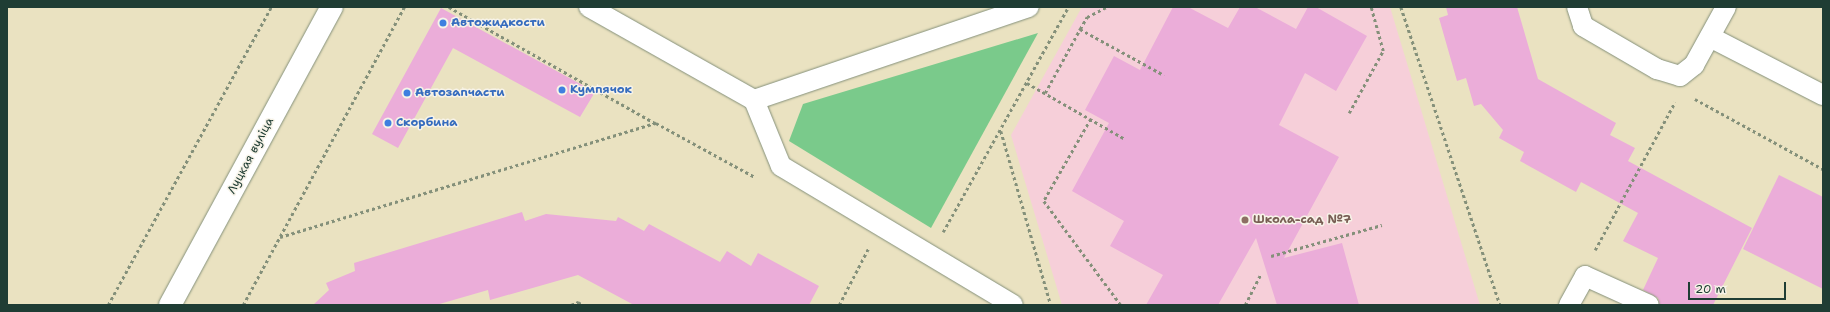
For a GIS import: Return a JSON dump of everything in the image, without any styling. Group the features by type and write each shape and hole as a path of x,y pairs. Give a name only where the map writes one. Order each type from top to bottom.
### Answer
{"main road":[{"name":"Луцкая вуліца","path":"170,305 332,7"}],"lane":[{"path":"589,7 754,100 781,166 1013,305"},
{"path":"754,100 1029,7"},
{"path":"1577,7 1583,26 1657,69 1680,76 1694,65 1726,7"},
{"path":"1710,37 1823,95"},
{"path":"1569,305 1585,276 1649,305"}],"path":[{"path":"108,305 271,7"},
{"path":"243,305 404,7"},
{"path":"449,7 656,123 762,180"},
{"path":"930,255 1001,130 1068,7"},
{"path":"1045,93 1087,17 1107,7"},
{"path":"1349,113 1383,52 1371,7"},
{"path":"1402,7 1418,64 1500,305"},
{"path":"1080,29 1164,75"},
{"path":"1589,253 1596,250 1681,91 1680,76"},
{"path":"1027,83 1125,139"},
{"path":"1091,120 1044,201 1122,305"},
{"path":"280,237 656,123"},
{"path":"1001,130 1051,305"},
{"path":"1271,256 1382,225"},
{"path":"838,305 869,246 876,250"},
{"path":"1245,305 1261,274"},
{"path":"571,305 578,302 582,305"}],"shaded area":[{"name":"Школа-сад №7","path":"1082,7 1390,7 1480,305 1062,305 1011,135"}],"green space":[{"path":"1038,33 931,228 789,141 803,104"}],"building":[{"path":"1173,7 1188,7 1228,28 1240,7 1255,7 1296,29 1308,7 1316,7 1367,36 1336,91 1305,73 1279,125 1339,157 1284,258 1342,243 1359,305 1277,305 1256,238 1218,305 1146,305 1163,275 1110,246 1124,221 1072,191 1109,123 1085,110 1114,56 1140,70"},
{"path":"1446,7 1517,7 1538,79 1616,123 1610,135 1635,148 1628,161 1752,228 1713,305 1660,305 1658,298 1643,290 1658,258 1623,241 1638,213 1581,182 1576,192 1520,161 1524,152 1499,138 1503,130 1481,104 1474,106 1466,78 1457,81 1439,18 1448,15"},
{"path":"441,8 595,92 580,117 453,48 398,148 372,134"},
{"path":"1779,175 1823,197 1823,289 1743,249"},
{"path":"522,212 525,221 546,214 616,221 618,217 644,231 649,224 720,262 727,251 751,266 758,253 819,286 809,305 634,305 578,275 490,300 488,290 436,305 313,305 329,290 326,283 355,271 354,263"}],"place":[{"name":"Автожидкости","path":"443,23"},
{"name":"Кумпячок","path":"562,90"},
{"name":"Автозапчасти","path":"407,93"},
{"name":"Скорбина","path":"388,123"},
{"name":"Школа-сад №7","path":"1245,220"}]}
